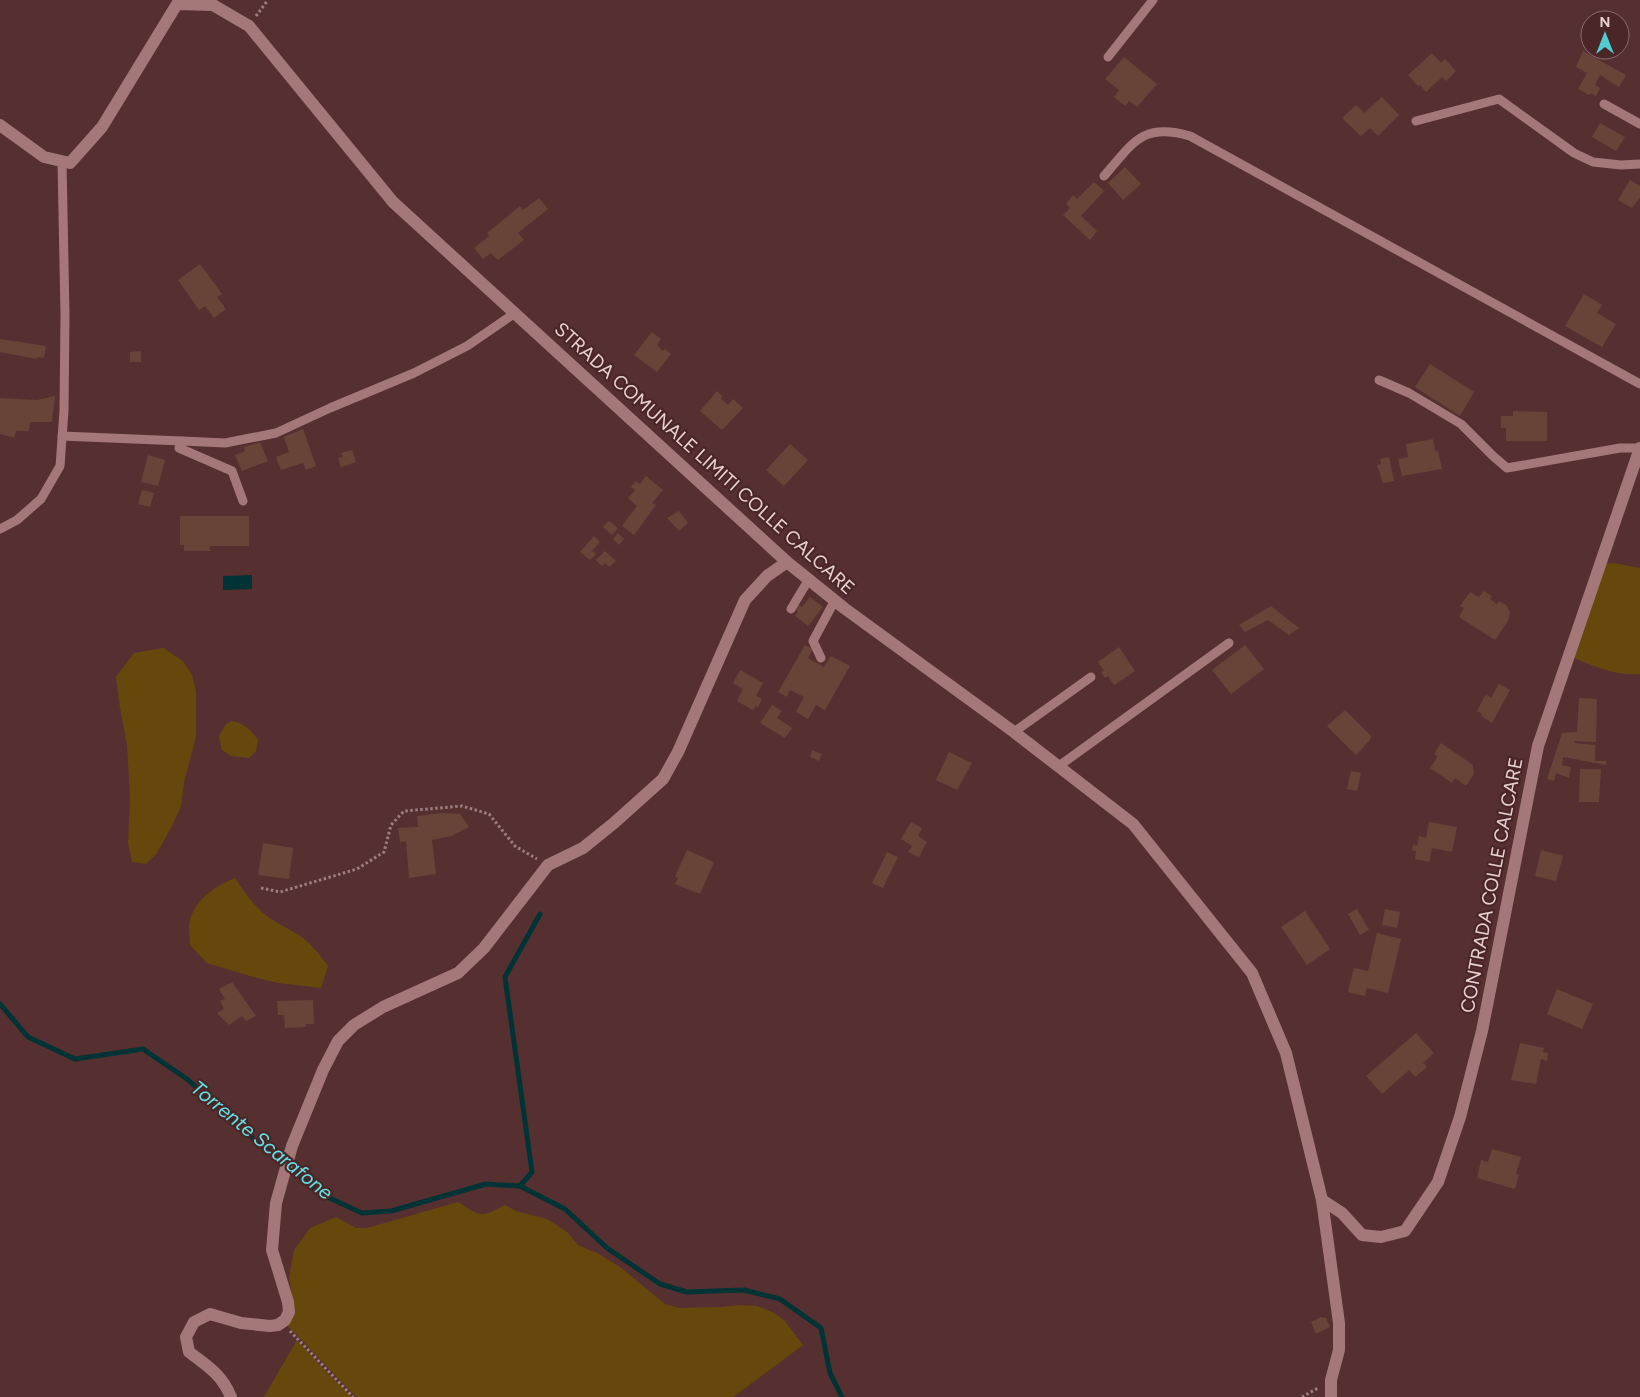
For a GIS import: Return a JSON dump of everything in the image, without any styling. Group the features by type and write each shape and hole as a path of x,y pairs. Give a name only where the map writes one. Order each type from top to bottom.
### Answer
{"street":[{"name":"STRADA COMUNALE LIMITI COLLE CALCARE","path":"62,161 70,163 102,127 177,4 213,5 249,26 394,202 787,562 835,600 1059,766 1133,824 1252,973 1286,1053 1322,1200 1339,1323 1339,1350 1331,1380 1331,1397"},
{"path":"0,125 44,157 62,161"},
{"name":"CONTRADA COLLE CALCARE","path":"1322,1200 1342,1213 1362,1235 1382,1238 1405,1231 1438,1182 1460,1117 1482,1031 1538,746 1640,448"},
{"path":"231,1397 227,1387 216,1372 189,1352 186,1337 194,1322 210,1314 242,1323 270,1326 285,1320 289,1312 288,1302 272,1250 276,1203 292,1146 322,1070 338,1041 354,1025 383,1007 458,973 484,948 548,865 583,848 645,797 663,779 678,752 745,600 767,576 787,562"}],"lane":[{"path":"1108,57 1153,0"},
{"path":"1416,121 1499,99 1574,153 1593,162 1621,165 1640,164"},
{"path":"1604,104 1640,124"},
{"path":"1104,176 1131,145 1142,136 1155,132 1174,132 1190,136 1640,384"},
{"path":"0,529 16,520 41,498 60,466 65,315 62,161"},
{"path":"62,436 225,443 276,433 414,373 467,346 515,312"},
{"path":"1379,380 1408,393 1461,424 1492,456 1507,468 1620,448 1640,448"},
{"path":"182,441 179,448 232,471 243,501"},
{"path":"790,609 809,579"},
{"path":"821,658 813,641 835,600"},
{"path":"1059,766 1230,643"},
{"path":"1014,732 1091,677"}],"path":[{"path":"249,26 268,0"},
{"path":"261,888 280,892 358,869 384,852 391,825 404,811 462,806 489,814 515,846 548,865"},
{"path":"278,1324 287,1328 353,1397"}],"shaded area":[{"path":"1614,563 1640,568 1640,674 1623,674 1598,668 1574,658 1603,564"},
{"path":"163,648 183,661 192,675 196,691 196,737 184,782 181,806 157,853 146,864 132,862 128,843 130,797 127,744 116,677 134,653"},
{"path":"232,721 247,728 258,740 256,751 249,758 231,756 222,750 219,736 226,724"},
{"path":"235,878 262,912 303,938 321,957 328,966 321,988 278,983 207,963 190,945 189,923 197,905 214,889"},
{"path":"458,1202 472,1211 481,1214 505,1205 516,1211 547,1219 567,1232 578,1245 599,1254 620,1267 665,1304 679,1308 757,1306 774,1313 784,1320 803,1345 733,1397 356,1397 284,1323 294,1307 289,1277 294,1250 310,1228 336,1217 356,1228 367,1228"},
{"path":"297,1340 328,1374 352,1397 264,1397"}],"water":[{"path":"252,575 252,589 223,590 223,576"}],"building":[{"path":"1432,53 1441,63 1445,59 1456,71 1446,81 1442,77 1426,92 1408,75"},
{"path":"1124,57 1157,84 1137,107 1129,101 1125,106 1114,97 1119,90 1105,79"},
{"path":"1580,58 1580,60 1599,60 1626,75 1619,87 1600,75 1595,85 1600,88 1596,96 1591,93 1589,95 1578,89 1587,73 1576,67"},
{"path":"1382,97 1399,115 1378,136 1370,128 1361,136 1344,120 1343,117 1356,105 1364,113"},
{"path":"1600,123 1625,137 1616,151 1592,137"},
{"path":"1125,167 1141,184 1123,200 1108,183"},
{"path":"1630,180 1640,186 1640,198 1632,208 1618,200"},
{"path":"1094,182 1104,191 1081,216 1097,231 1090,240 1063,215 1070,208 1066,204 1073,195 1077,199"},
{"path":"539,198 548,209 518,233 524,240 498,260 491,253 483,259 474,248 489,236 487,233 520,206 523,210"},
{"path":"200,264 222,294 217,297 226,309 214,318 205,306 199,310 178,280"},
{"path":"1584,294 1602,305 1597,313 1616,324 1602,347 1565,326"},
{"path":"652,332 661,339 657,345 663,351 665,349 671,354 657,372 634,355"},
{"path":"0,339 46,346 44,358 37,357 37,359 0,352"},
{"path":"141,351 141,362 130,362 130,352"},
{"path":"1430,364 1474,392 1460,416 1415,387"},
{"path":"717,391 722,396 721,399 728,405 733,399 743,408 722,430 700,411"},
{"path":"55,396 52,422 30,422 29,431 16,431 14,438 0,434 0,398 37,400"},
{"path":"1513,411 1547,412 1547,441 1506,441 1506,428 1501,428 1501,416 1513,416"},
{"path":"303,429 316,466 306,470 303,463 281,470 276,457 289,452 284,437"},
{"path":"1433,439 1435,451 1438,450 1442,469 1402,476 1398,459 1408,457 1406,444"},
{"path":"260,442 268,461 242,471 235,455 245,451 244,447"},
{"path":"790,444 808,460 784,486 766,470"},
{"path":"352,450 356,462 341,467 338,458 343,457 341,453"},
{"path":"148,455 165,460 158,486 141,482"},
{"path":"1389,457 1394,481 1383,483 1377,465 1381,464 1380,459"},
{"path":"646,476 663,490 652,503 656,505 634,535 622,526 637,506 628,498 635,490 631,487 636,481 640,484"},
{"path":"142,490 154,493 150,507 138,504"},
{"path":"679,511 688,523 679,531 667,518"},
{"path":"180,516 249,516 249,546 210,546 210,551 184,551 184,545 180,545"},
{"path":"609,521 618,528 612,535 603,527"},
{"path":"618,533 624,539 619,545 613,539"},
{"path":"594,536 600,542 592,551 596,554 590,560 580,552"},
{"path":"605,551 616,561 609,567 605,563 602,566 596,560"},
{"path":"1484,591 1492,596 1490,599 1497,604 1499,601 1506,605 1510,613 1508,621 1495,640 1459,617 1464,608 1460,606 1470,592 1479,597"},
{"path":"810,597 823,607 808,626 795,616 799,605 802,607"},
{"path":"1271,606 1299,628 1289,635 1268,620 1245,632 1239,625"},
{"path":"805,645 813,649 808,658 824,667 831,656 850,666 825,710 816,705 808,719 796,712 804,697 790,690 787,697 778,692"},
{"path":"1245,645 1264,669 1231,694 1212,670"},
{"path":"1119,647 1135,671 1114,685 1108,676 1105,678 1101,672 1104,671 1098,662"},
{"path":"740,670 763,683 756,696 762,699 758,707 756,706 753,710 737,701 743,689 733,683"},
{"path":"1499,684 1510,690 1492,723 1477,711 1486,694 1491,698"},
{"path":"1579,698 1597,699 1596,742 1575,741 1574,743 1595,745 1595,761 1606,761 1606,765 1563,757 1562,765 1571,767 1569,778 1556,773 1554,781 1547,779 1562,733 1577,732"},
{"path":"772,705 782,711 777,718 792,728 785,738 760,723"},
{"path":"1345,710 1371,736 1370,740 1356,755 1327,726"},
{"path":"1441,743 1473,765 1474,774 1466,786 1455,778 1452,783 1430,768 1438,756 1434,754"},
{"path":"812,750 822,754 819,761 810,757"},
{"path":"949,752 972,763 957,790 936,780"},
{"path":"1580,769 1601,769 1599,802 1579,802"},
{"path":"1351,771 1361,773 1357,791 1347,789"},
{"path":"442,813 460,814 469,827 451,836 432,840 436,874 409,878 406,841 400,842 398,828 418,827 417,816"},
{"path":"911,822 922,828 918,836 927,842 919,857 908,852 912,846 901,839"},
{"path":"1429,822 1457,827 1452,852 1432,848 1429,862 1415,859 1416,851 1412,850 1413,845 1417,846 1419,836 1426,838"},
{"path":"263,843 293,848 289,879 258,875"},
{"path":"687,850 714,862 700,894 675,884 678,878 675,877"},
{"path":"1541,850 1563,856 1556,881 1535,876"},
{"path":"887,852 898,857 883,888 872,883"},
{"path":"1357,909 1369,930 1360,935 1348,914"},
{"path":"1385,909 1400,912 1397,928 1382,925"},
{"path":"1305,911 1330,949 1307,965 1281,927"},
{"path":"1377,933 1401,939 1388,993 1367,988 1365,996 1348,992 1354,968 1368,971"},
{"path":"232,982 256,1016 246,1021 242,1016 229,1025 217,1013 224,1009 220,1001 225,999 219,989"},
{"path":"1557,989 1593,1004 1582,1029 1547,1014"},
{"path":"313,1000 314,1024 306,1024 306,1027 285,1028 284,1015 278,1015 277,1001"},
{"path":"1416,1033 1434,1053 1423,1063 1427,1067 1415,1077 1409,1070 1382,1094 1366,1076"},
{"path":"1520,1043 1544,1048 1543,1052 1548,1053 1547,1061 1541,1059 1536,1084 1511,1080"},
{"path":"1492,1149 1521,1157 1516,1174 1519,1175 1515,1189 1477,1178 1481,1160 1488,1162"},
{"path":"1321,1317 1326,1318 1330,1327 1316,1334 1311,1322"}],"waterway":[{"path":"520,1186 532,1172 505,977 540,914"},
{"name":"Torrente Scarafone","path":"0,1004 28,1037 75,1059 143,1049 187,1079 244,1131 323,1195 362,1213 391,1211 486,1184 520,1186 565,1209 607,1248 660,1284 687,1292 744,1290 780,1299 821,1328 830,1373 842,1397"}]}
